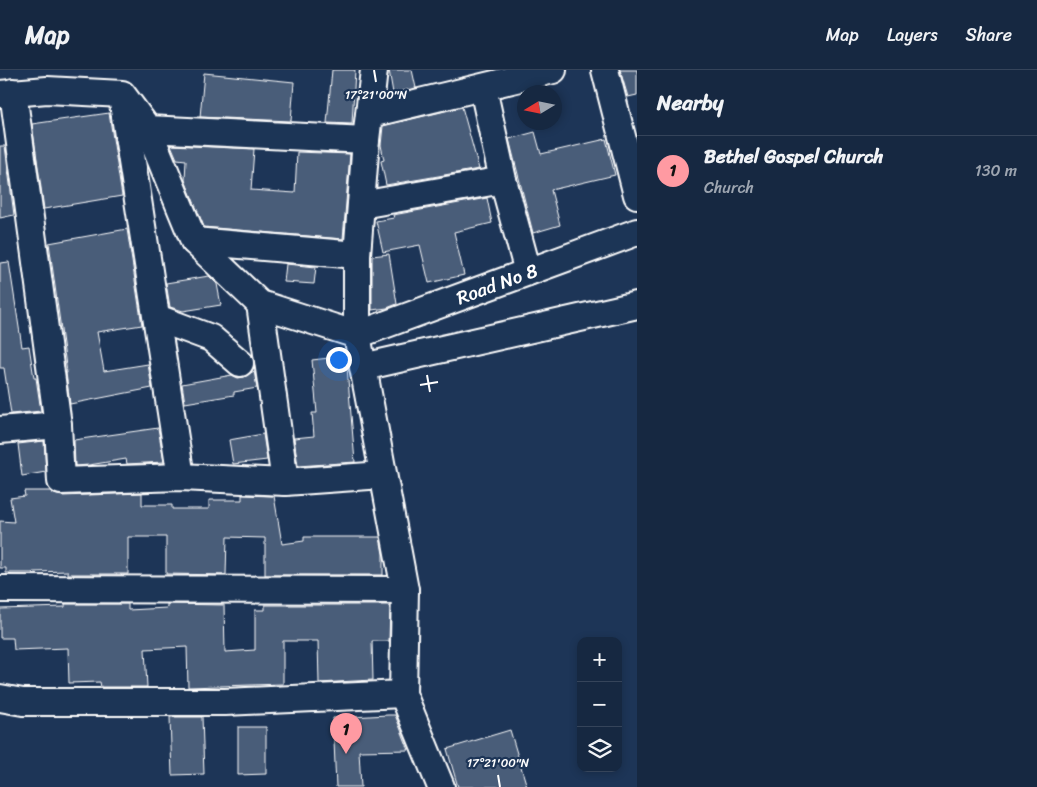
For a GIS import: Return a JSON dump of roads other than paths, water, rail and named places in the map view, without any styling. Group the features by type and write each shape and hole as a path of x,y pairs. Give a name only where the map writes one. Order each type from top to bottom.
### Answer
{"street":[{"path":"374,70 357,255 357,335 405,590 403,694 441,787"},
{"path":"148,129 368,127 483,88 553,70"},
{"path":"606,70 637,195"},
{"path":"357,335 260,304 194,241 148,129 122,94 47,80 7,93 58,425 61,481 181,477 285,482 383,474"},
{"path":"483,88 503,180 528,272"},
{"path":"122,94 181,477"},
{"path":"361,205 503,180"},
{"name":"Road No 8","path":"357,335 637,232"},
{"path":"194,241 357,255"},
{"path":"260,304 285,482"},
{"path":"363,367 637,305"},
{"path":"157,318 211,338 240,363"},
{"path":"0,430 58,425"},
{"path":"0,589 405,590"},
{"path":"0,698 23,702 225,702 403,694"}],"place":[{"name":"Bethel Gospel Church","path":"346,754"}]}
